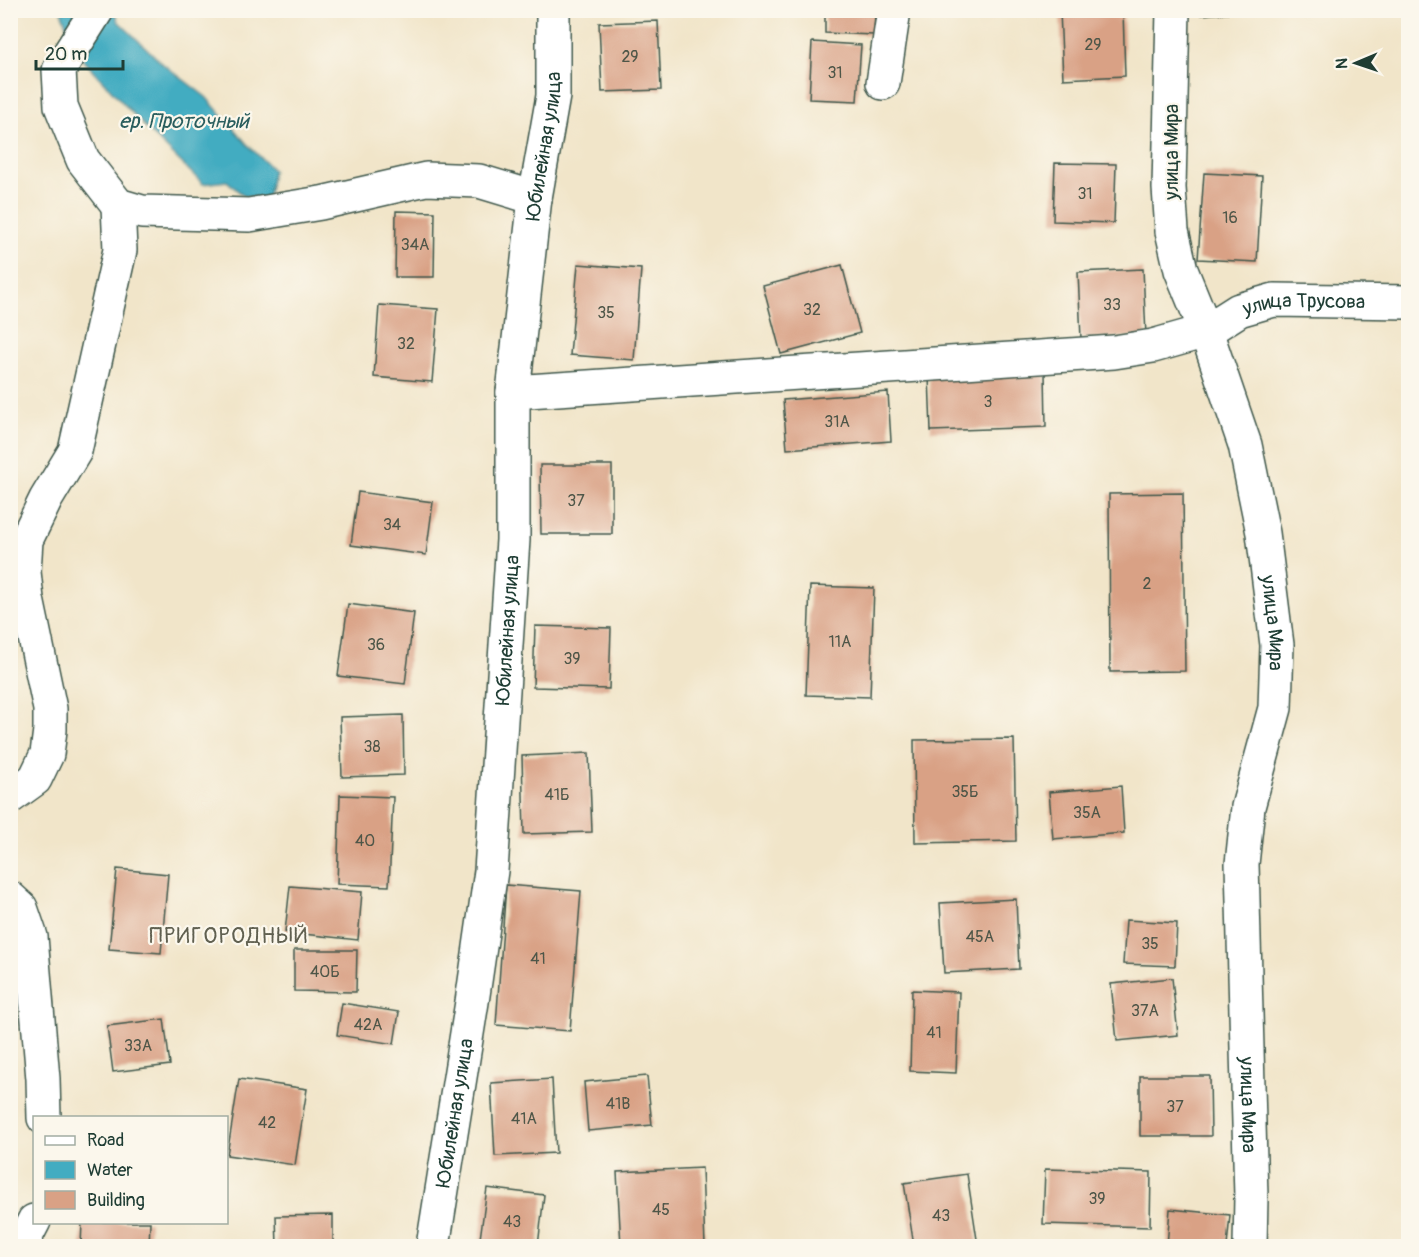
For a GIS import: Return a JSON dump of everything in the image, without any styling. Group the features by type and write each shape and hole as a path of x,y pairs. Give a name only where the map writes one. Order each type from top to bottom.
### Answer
{"street":[{"path":"10,797 35,779 46,754 50,730 50,708 27,599 24,572 26,540 46,499 75,451 120,250 118,205 83,160 61,106 59,70 97,10"},
{"name":"Юбилейная улица","path":"433,1246 491,871 513,540 513,392 535,198 553,96 553,10"},
{"path":"883,83 894,10"},
{"name":"улица Мира","path":"1173,10 1169,188 1172,231 1181,270 1206,331 1245,445 1263,533 1277,645 1275,708 1248,807 1242,864 1251,1197 1250,1246"},
{"path":"118,205 142,212 249,215 321,203 426,180 479,181 535,198"},
{"name":"улица Трусова","path":"513,392 1114,352 1153,346 1206,331 1239,310 1274,300 1408,302"},
{"path":"10,898 21,908 31,937 44,1116"},
{"path":"21,1246 33,1223"}],"water":[{"name":"ер. Проточный","path":"61,11 115,11 118,21 163,64 206,97 273,170 267,199 244,196 227,181 203,184 148,130 77,53"}],"building":[{"path":"825,10 875,10 874,35 825,33"},
{"path":"1123,10 1125,76 1063,79 1060,11"},
{"path":"1202,10 1240,10 1240,12 1202,15"},
{"path":"658,21 661,90 602,92 599,23"},
{"path":"812,42 861,45 857,101 809,99"},
{"path":"1055,163 1116,164 1114,223 1053,221"},
{"path":"1204,173 1262,176 1257,262 1198,259"},
{"path":"396,211 435,212 434,277 395,277"},
{"path":"578,264 641,269 634,360 570,355"},
{"path":"842,265 860,333 781,354 763,286"},
{"path":"1143,269 1146,336 1081,339 1078,272"},
{"path":"379,305 438,309 432,382 374,377"},
{"path":"1045,372 1046,427 931,431 929,376"},
{"path":"888,392 891,441 787,449 783,400"},
{"path":"540,465 612,465 612,534 541,534"},
{"path":"358,492 433,502 426,555 351,545"},
{"path":"1183,493 1185,671 1110,672 1109,494"},
{"path":"810,586 874,588 870,697 806,695"},
{"path":"348,604 414,613 405,684 338,676"},
{"path":"535,626 611,628 609,689 533,687"},
{"path":"403,715 404,775 342,777 340,717"},
{"path":"1014,739 1016,841 915,843 914,740"},
{"path":"589,753 592,832 524,834 522,756"},
{"path":"1121,786 1124,833 1053,839 1049,792"},
{"path":"340,795 393,797 389,886 337,884"},
{"path":"117,869 168,874 161,953 109,949"},
{"path":"506,885 581,891 570,1031 496,1025"},
{"path":"290,886 362,892 358,940 285,932"},
{"path":"1016,899 1019,969 944,973 940,903"},
{"path":"1126,920 1177,923 1175,966 1123,964"},
{"path":"294,950 357,950 356,992 294,991"},
{"path":"1172,978 1178,1035 1117,1041 1111,984"},
{"path":"912,990 959,992 956,1073 910,1071"},
{"path":"342,1003 399,1012 394,1044 337,1035"},
{"path":"164,1019 170,1065 113,1072 107,1026"},
{"path":"647,1076 652,1125 588,1131 584,1082"},
{"path":"1140,1076 1210,1076 1211,1136 1140,1136"},
{"path":"239,1079 307,1089 295,1165 228,1155"},
{"path":"552,1079 556,1153 495,1156 491,1083"},
{"path":"702,1168 705,1246 621,1246 617,1172"},
{"path":"1045,1169 1151,1172 1150,1227 1043,1224"},
{"path":"967,1174 978,1246 914,1246 904,1183"},
{"path":"487,1188 544,1195 538,1246 479,1246"},
{"path":"1170,1209 1230,1215 1227,1246 1167,1246"},
{"path":"333,1215 333,1246 277,1246 276,1216"},
{"path":"82,1224 150,1224 149,1246 81,1246"}],"district":[{"name":"ПРИГОРОДНЫЙ","path":"229,935"}]}
